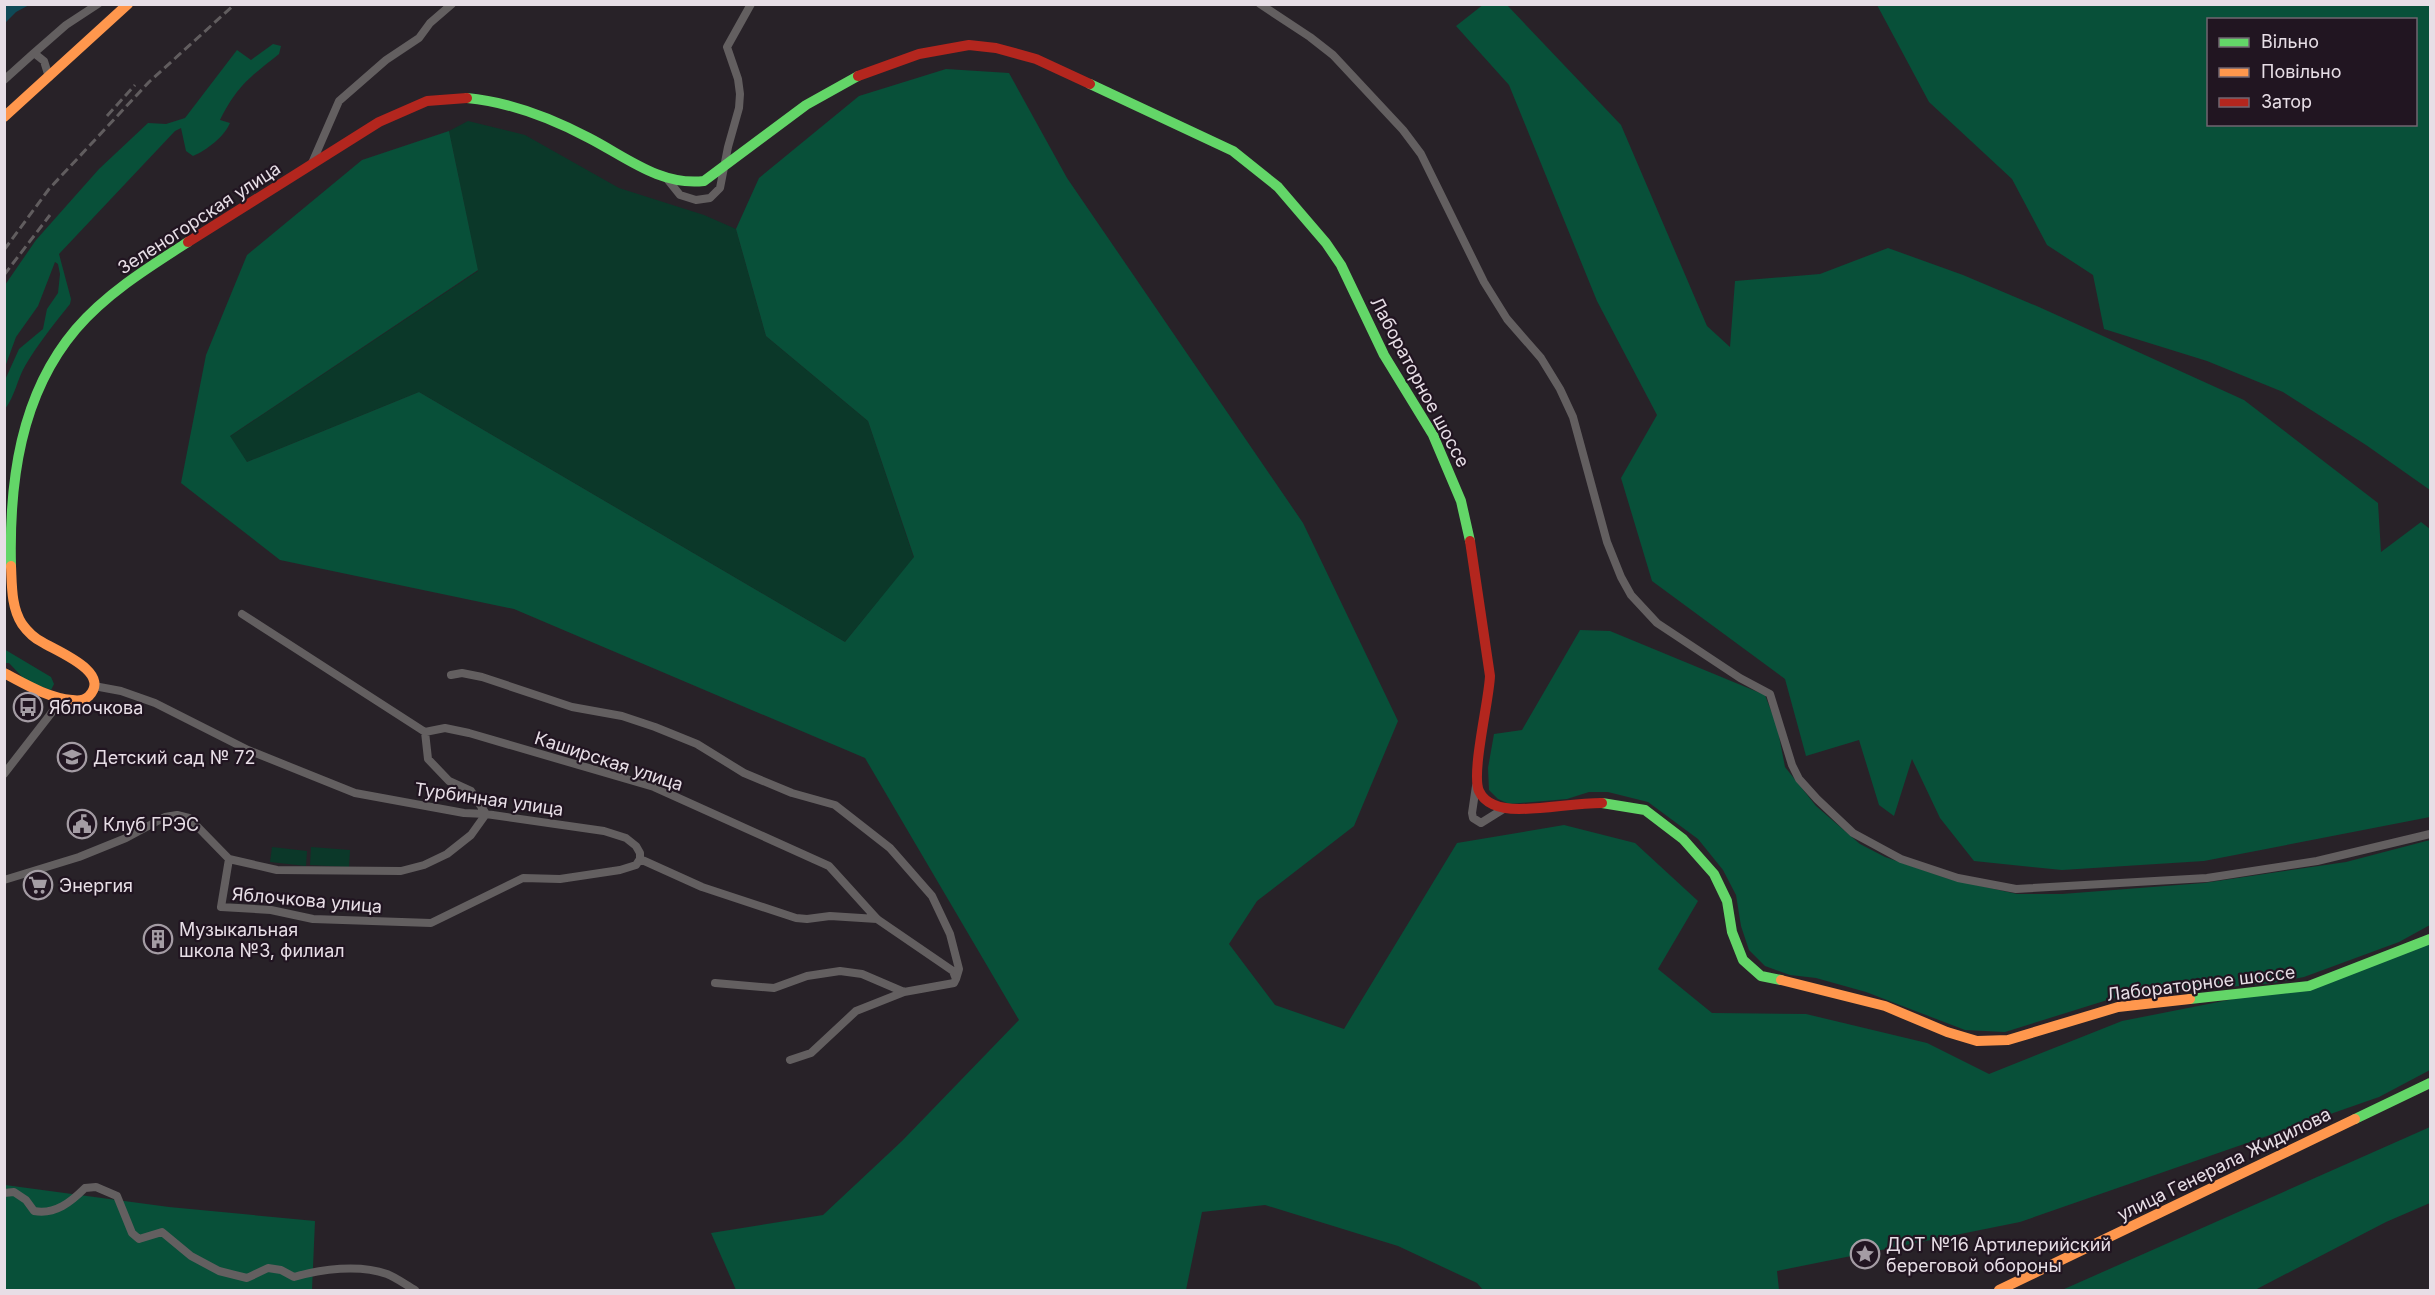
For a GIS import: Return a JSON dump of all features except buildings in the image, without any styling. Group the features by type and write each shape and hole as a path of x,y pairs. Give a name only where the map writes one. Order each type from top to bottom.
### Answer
{"main road":[{"path":"4,117 128,4"},
{"name":"Лабораторное шоссе","path":"735,159 806,105 866,72 919,54 969,45 996,48 1036,58 1233,151 1278,187 1326,243 1341,265 1384,355 1433,435 1461,501 1471,544 1490,676 1489,698 1476,772 1477,781"},
{"name":"Зеленогорская улица","path":"94,686 94,676 85,666 41,642 21,624 13,598 13,494 33,398 42,380 76,329 106,300 142,271 379,122 408,108 432,100 462,98 501,103 532,113 568,128 636,165 679,182 692,184 704,181 735,159"},
{"path":"4,673 40,691 74,700 84,700 90,695 94,686"},
{"path":"1477,781 1483,798 1489,803 1505,808"},
{"name":"Лабораторное шоссе","path":"1505,808 1577,803 1616,804 1645,810 1683,839 1714,874 1728,901 1732,932 1743,960 1761,976 1830,990 1885,1006 1947,1032 1977,1041 2008,1040 2118,1007 2309,986 2430,939"},
{"name":"улица Генерала Жидилова","path":"1999,1290 2430,1083"}],"street":[{"path":"4,80 66,25 98,4"},
{"path":"311,165 339,101 386,60 419,38 430,23 452,4"},
{"path":"665,177 680,195 703,200 715,194 720,188 739,108 740,94 738,79 727,47 752,4"},
{"path":"1260,4 1310,36 1333,55 1403,130 1421,154 1484,282 1507,319 1542,358 1560,389 1573,417 1606,542 1631,595 1657,623 1740,678 1770,694 1783,731 1787,753 1799,779 1853,833 1901,859 1958,878 2016,889 2207,878 2317,861 2430,834"},
{"path":"34,53 44,61 49,77"},
{"path":"242,614 424,732 428,759 449,781 471,791 486,814"},
{"path":"451,675 462,673 482,676 572,707 622,716 655,727 697,744 744,772 792,794 835,805 890,848 932,896 950,934 959,969 954,983 904,992 856,1011 811,1053 790,1060"},
{"name":"Турбинная улица","path":"94,686 121,691 155,703 248,750 355,793 464,813 486,814 604,831 626,838 636,846 640,859 702,888 796,918 830,916 877,919"},
{"path":"4,774 63,698"},
{"name":"Каширская улица","path":"424,732 445,728 654,787 829,866 877,919 955,975"},
{"path":"1477,781 1473,818 1481,823 1505,808"},
{"name":"Яблочкова улица","path":"4,880 79,857 126,838 165,817 177,815 189,818 229,859 277,870 401,871 424,865 447,854 471,835 486,814"},
{"name":"Яблочкова улица","path":"229,859 221,907 272,910 313,919 396,923 431,923 523,878 560,879 620,870 636,865 640,859"},
{"path":"716,983 774,988 807,976 840,971 862,974 904,992"},
{"path":"4,1193 14,1192 26,1200 34,1211 44,1213 70,1203 85,1188 96,1187 117,1196 132,1233 139,1239 162,1232 191,1256 219,1271 247,1278 268,1268 281,1270 294,1277 318,1270 346,1268 386,1274 416,1290"}],"green space":[{"path":"1484,4 1507,5 1621,125 1707,326 1730,347 1735,281 1820,274 1888,248 1963,275 2039,307 2244,400 2378,503 2381,552 2421,522 2430,529 2430,817 2204,861 2062,870 1974,861 1940,818 1912,759 1894,816 1879,805 1859,740 1806,756 1785,679 1652,581 1621,478 1657,415 1597,301 1509,85 1456,26"},
{"path":"1877,5 2430,5 2430,490 2366,445 2283,392 2207,361 2104,329 2093,275 2047,245 2012,179 1929,102"},
{"path":"273,44 281,46 279,54 238,90 220,120 230,123 219,138 193,156 186,151 181,128 175,131 59,254 71,299 70,304 30,358 5,409 5,380 19,349 43,329 47,309 58,293 60,274 58,264 55,262 38,306 16,337 5,367 5,285 36,240 99,169 148,123 166,124 185,118 237,50 251,60"},
{"path":"946,69 1009,73 1067,178 1303,523 1398,721 1354,826 1257,901 1229,944 1275,1005 1344,1029 1457,843 1564,825 1635,843 1698,901 1658,969 1712,1013 1806,1014 1927,1043 1989,1074 2122,1021 2315,983 2430,940 2430,1070 2379,1097 2020,1222 1777,1271 1779,1290 1483,1290 1477,1283 1398,1246 1265,1205 1202,1212 1186,1290 736,1290 711,1233 823,1215 902,1141 1019,1020 865,758 514,609 280,560 181,483 206,355 247,255 362,160 449,131 478,270 230,436 247,462 419,392 845,642 914,557 868,421 766,336 736,229 759,178 859,96"},
{"path":"468,121 525,135 619,188 704,215 736,229 766,336 868,421 914,558 845,642 419,392 247,462 229,437 478,271 449,131"},
{"path":"1580,630 1610,631 1765,695 1777,726 1785,767 1816,806 1860,844 1885,857 1949,879 2017,894 2062,894 2204,883 2346,862 2430,840 2430,925 2399,942 2304,977 2273,983 2117,997 2005,1032 1965,1030 1866,992 1816,978 1790,975 1765,966 1749,950 1741,926 1736,895 1723,870 1698,839 1648,802 1608,792 1589,792 1567,799 1509,804 1498,799 1489,790 1488,768 1494,734 1522,730"},
{"path":"4,649 51,677 54,684 51,690 26,681 9,663 5,663"},
{"path":"272,847 307,851 306,866 270,862"},
{"path":"311,847 350,850 349,867 310,865"},
{"path":"2430,1127 2430,1203 2386,1222 2255,1290 2062,1290"},
{"path":"5,1185 169,1207 315,1221 312,1290 5,1290"}],"water":[{"path":"5,4 29,5 16,12 5,23"}],"railway":[{"path":"4,250 49,189 149,82 235,4"},
{"path":"107,116 135,85"},
{"path":"4,275 50,215"}],"traffic: fast":[{"path":"467,98 499,103 545,118 575,131 658,175 688,181 704,181 806,105 858,76"},
{"path":"1090,84 1233,151 1278,187 1326,243 1341,265 1384,355 1433,435 1461,501 1470,541"},
{"path":"11,566 12,503 16,472 30,411 42,382 57,355 88,316 129,281 188,242"},
{"path":"1602,803 1645,810 1683,839 1714,874 1727,901 1732,932 1743,960 1761,976 1781,980"},
{"path":"2190,999 2309,986 2430,939"},
{"path":"2355,1119 2430,1083"}],"traffic: slow":[{"path":"4,117 128,4"},
{"path":"4,673 37,690 63,699 83,699 89,696 94,687 93,679 79,663 36,638 22,624 14,603 11,566"},
{"path":"1781,980 1885,1006 1947,1032 1977,1041 2008,1040 2118,1007 2190,999"},
{"path":"1999,1290 2355,1119"}],"traffic: jam":[{"path":"858,76 919,54 969,45 996,48 1036,59 1090,84"},
{"path":"188,242 379,122 427,101 467,98"},
{"path":"1470,541 1490,676 1477,769 1479,791 1486,800 1496,806 1507,808 1529,809 1602,803"}],"place":[{"name":"Яблочкова","path":"28,707"},
{"name":"Детский сад № 72","path":"72,757"},
{"name":"Клуб ГРЭС","path":"82,824"},
{"name":"Энергия","path":"38,885"},
{"name":"Музыкальная школа №3, филиал","path":"158,939"},
{"name":"ДОТ №16 Артилерийский береговой обороны","path":"1865,1254"}]}
